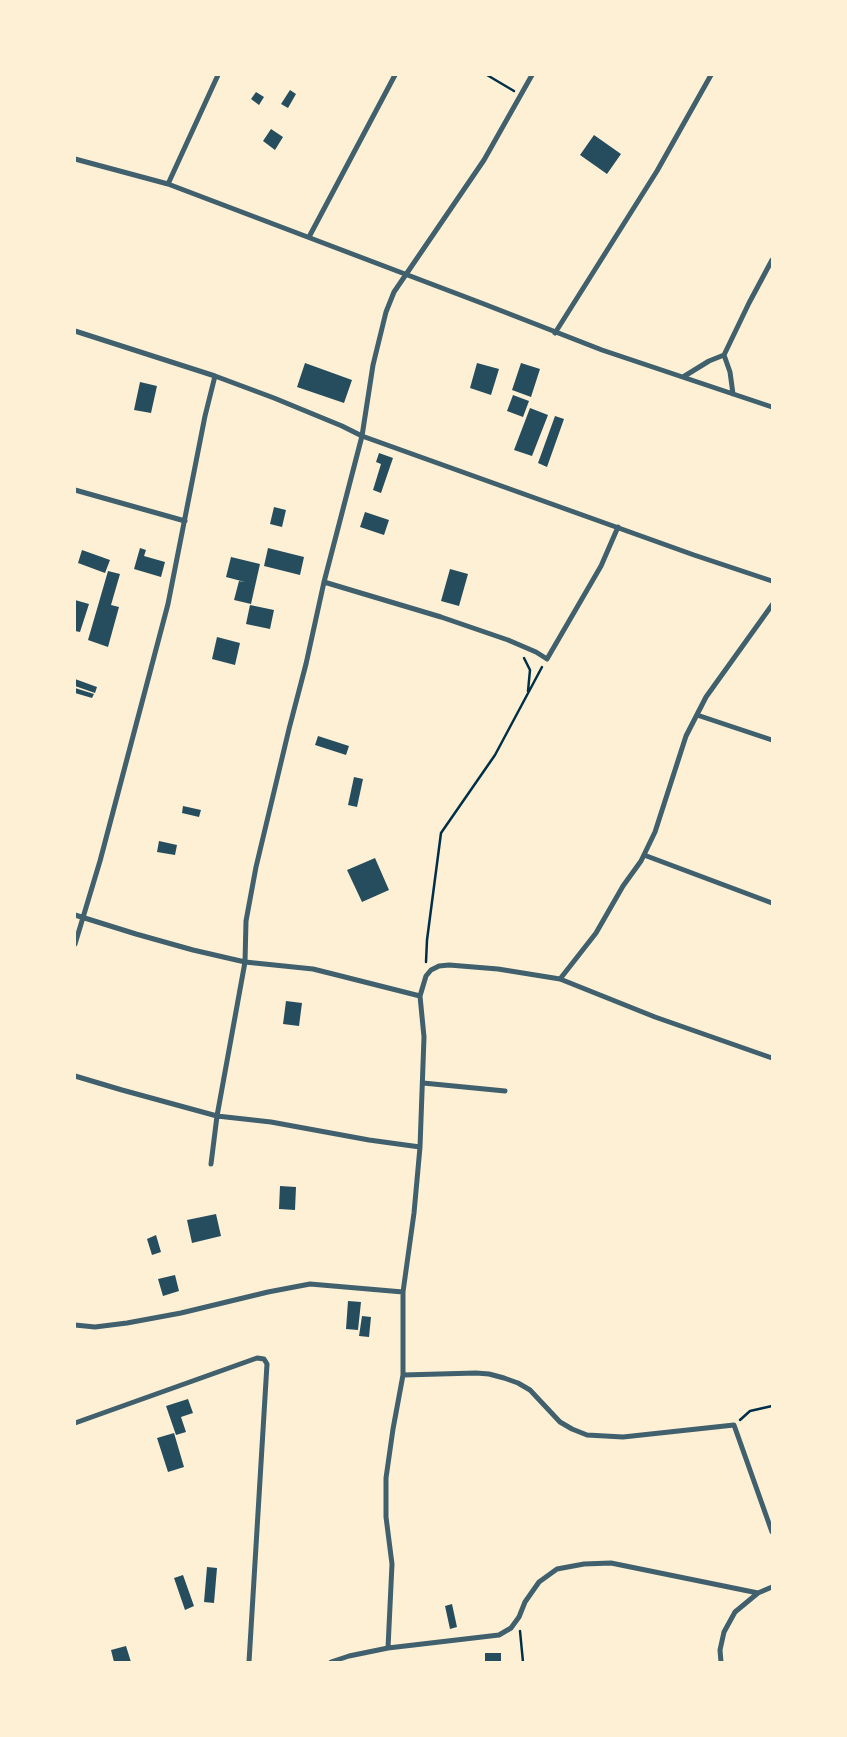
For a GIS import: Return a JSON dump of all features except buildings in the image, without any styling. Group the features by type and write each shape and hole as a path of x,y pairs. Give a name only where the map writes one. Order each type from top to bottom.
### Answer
{"street":[{"path":"168,184 218,75"},
{"path":"309,238 395,75"},
{"path":"211,1164 217,1116 245,962 246,921 256,867 306,664 324,582 362,436 373,365 386,312 394,292 484,160 532,75"},
{"path":"556,333 657,171 711,75"},
{"path":"75,159 168,184 556,333 649,367 772,407"},
{"path":"682,377 709,361 724,355 772,260"},
{"path":"75,331 215,376 342,426 362,436 772,581"},
{"path":"724,355 730,372 733,394"},
{"path":"75,944 100,861 168,604 215,376"},
{"path":"75,490 184,520"},
{"path":"324,582 441,617 508,640 547,659 601,566 618,527"},
{"path":"560,979 596,933 644,854 658,825 686,736 706,697 772,605"},
{"path":"697,715 772,740"},
{"path":"644,854 772,903"},
{"path":"75,915 136,934 245,962 313,970 420,996"},
{"path":"388,1648 392,1564 386,1517 386,1478 403,1375 404,1292 420,1147 423,1082 424,1037 420,996 426,976 431,970 439,966 449,965 498,969 560,979 655,1017 772,1058"},
{"path":"75,1076 217,1116 271,1122 369,1140 420,1147"},
{"path":"423,1082 505,1090"},
{"path":"75,1324 95,1327 127,1323 310,1284 404,1292"},
{"path":"75,1423 257,1358 264,1359 267,1364 249,1662"},
{"path":"403,1375 476,1373 504,1378 530,1390 560,1422 587,1435 623,1437 734,1425 772,1532"},
{"path":"331,1662 350,1659 388,1648 499,1635 511,1628 519,1617 525,1602 539,1582 557,1569 584,1564 611,1563 758,1593"},
{"path":"721,1662 720,1650 724,1632 735,1612 758,1593 772,1587"}],"path":[{"path":"488,75 522,95"},
{"path":"508,640 525,659 530,670 528,692"},
{"path":"426,976 427,940 441,833 495,755 547,659"},
{"path":"734,1425 750,1411 772,1406"},
{"path":"519,1617 523,1662"}]}
